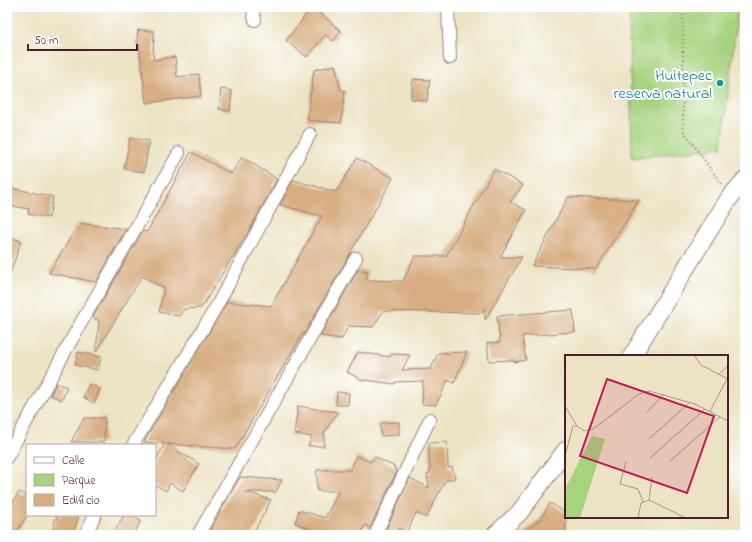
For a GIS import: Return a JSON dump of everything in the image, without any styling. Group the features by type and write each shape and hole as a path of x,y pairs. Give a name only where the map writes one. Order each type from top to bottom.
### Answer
{"main road":[{"path":"633,355 730,196 745,180"},
{"path":"495,535 519,513 565,451"}],"street":[{"path":"252,7 255,20"},
{"path":"448,7 450,58"},
{"path":"134,444 215,309 310,134"},
{"path":"7,457 78,328 179,153"},
{"path":"198,535 356,258"},
{"path":"375,535 430,419"},
{"path":"85,535 94,516"}],"path":[{"path":"683,7 683,130 730,196"}],"green space":[{"path":"629,7 738,7 722,147 632,158"}],"building":[{"path":"312,7 341,31 333,41 325,35 307,57 286,41"},
{"path":"138,30 154,31 153,60 175,57 177,77 199,74 201,96 146,103 139,44 137,44"},
{"path":"335,65 341,90 345,91 341,123 307,120 314,70"},
{"path":"413,79 430,80 427,101 411,99"},
{"path":"221,89 232,91 230,111 219,109"},
{"path":"130,138 149,141 144,172 124,169"},
{"path":"191,152 231,174 242,157 277,179 248,232 201,308 184,309 179,316 159,312 164,288 142,276 96,352 99,321 93,317 143,231 147,232"},
{"path":"357,158 393,178 304,334 303,333 235,449 167,444 199,464 183,491 170,483 166,491 156,486 156,460 165,444 144,442 227,302 271,306 322,216 280,205 293,180 336,192"},
{"path":"494,169 523,185 510,202 526,210 500,257 522,257 485,320 485,308 482,313 383,311 373,327 348,326 342,339 320,336 358,270 367,271 367,280 403,281 415,256 446,256"},
{"path":"7,187 53,197 49,218 28,214 29,209 7,205"},
{"path":"568,197 639,200 596,269 532,266"},
{"path":"79,223 126,229 96,282 49,273"},
{"path":"9,237 21,241 9,277 7,277 7,244"},
{"path":"573,310 575,332 522,336 526,360 514,362 514,360 489,361 487,343 500,342 497,316"},
{"path":"78,352 101,357 98,370 75,365"},
{"path":"358,352 390,357 392,354 410,355 402,370 431,369 438,353 467,352 454,383 448,380 436,405 422,404 423,381 395,382 395,384 364,381 347,372"},
{"path":"56,383 67,387 62,400 50,395"},
{"path":"89,384 100,389 94,403 83,397"},
{"path":"337,392 349,393 348,405 336,405"},
{"path":"298,406 322,410 322,408 323,410 338,412 324,433 324,446 308,446 312,437 294,434"},
{"path":"84,418 105,418 104,442 71,442"},
{"path":"399,422 399,435 381,436 380,423"},
{"path":"447,442 448,468 452,467 455,478 445,481 426,518 416,513 407,532 399,528 396,535 384,534 410,478 429,488 427,474 430,473 429,443"},
{"path":"357,456 370,462 375,457 395,467 394,469 397,471 370,528 365,525 360,535 326,535 295,523 299,510 325,518 339,491 317,491 317,470 350,470"},
{"path":"240,477 282,480 276,492 246,492 271,500 252,535 207,535"},
{"path":"19,492 26,496 27,516 15,535 7,535 7,512"},
{"path":"550,503 565,512 566,535 521,535 540,519"},
{"path":"57,516 79,516 73,535 51,535"},
{"path":"123,516 134,516 141,521 133,535 112,535"}],"place":[{"name":"Huitepec reserva natural","path":"720,83"}]}
